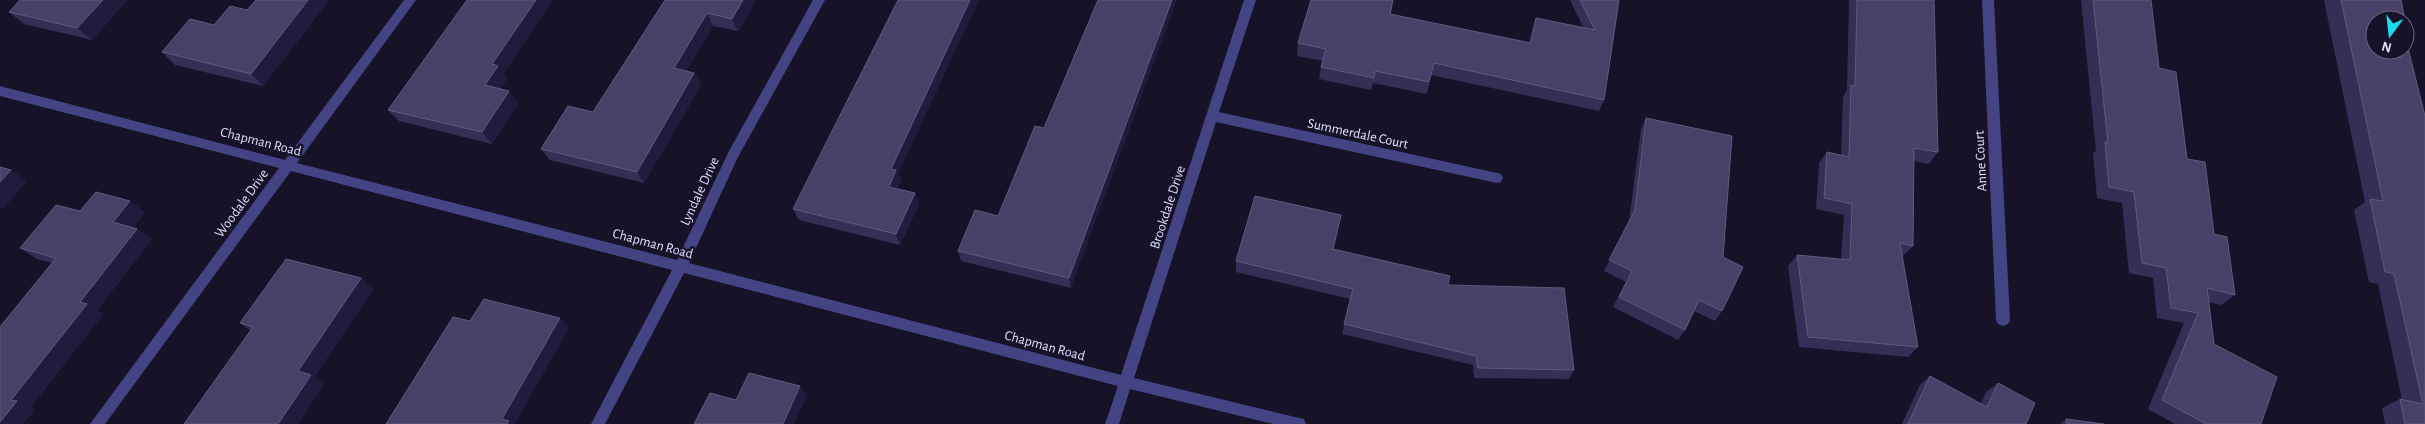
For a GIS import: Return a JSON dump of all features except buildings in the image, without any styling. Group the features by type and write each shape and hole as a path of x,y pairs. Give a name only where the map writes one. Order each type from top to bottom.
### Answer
{"street":[{"name":"Woodale Drive","path":"97,424 410,0"},
{"name":"Lyndale Drive","path":"598,424 681,266 733,155 819,0"},
{"name":"Brookdale Drive","path":"1112,424 1250,0"},
{"name":"Anne Court","path":"1988,0 2003,320"},
{"name":"Chapman Road","path":"0,90 1126,382 1299,424"},
{"name":"Summerdale Court","path":"1213,116 1497,178"}]}
